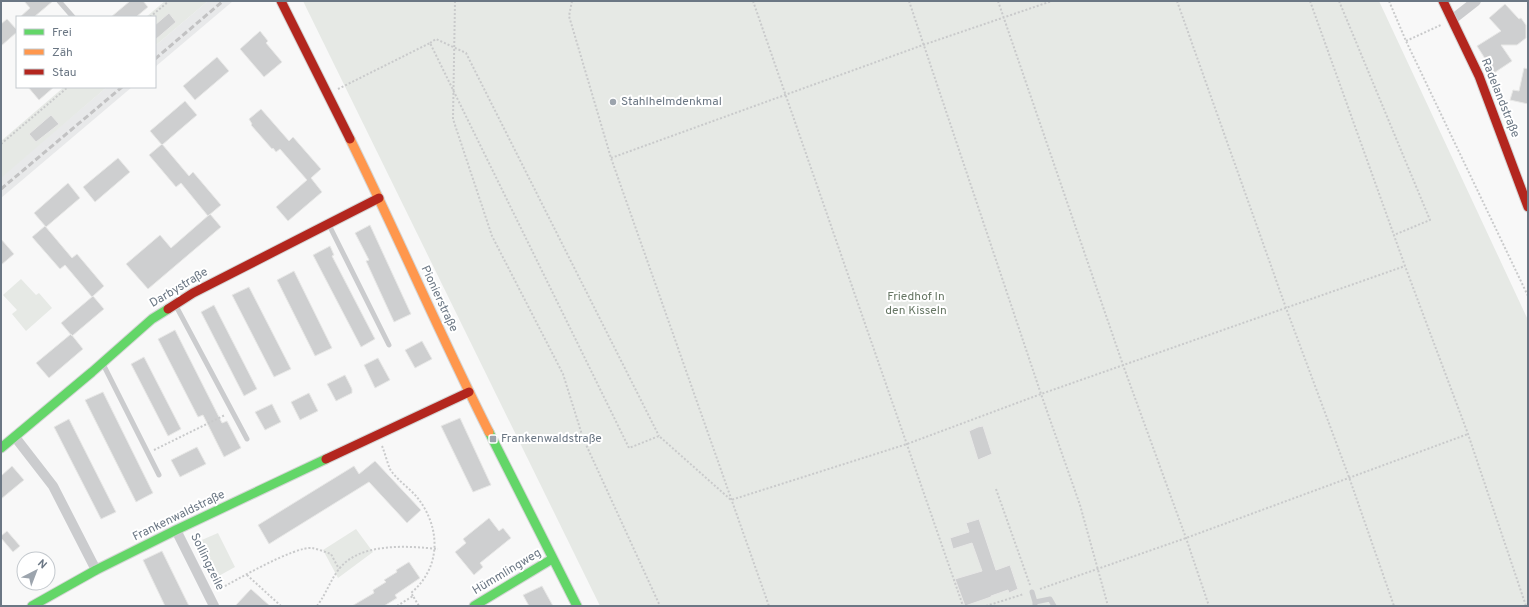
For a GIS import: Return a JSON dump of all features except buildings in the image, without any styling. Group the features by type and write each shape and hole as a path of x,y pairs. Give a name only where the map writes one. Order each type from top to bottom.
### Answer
{"street":[{"name":"Pionierstraße","path":"281,1 379,198 469,392 577,606"},
{"name":"Radelandstraße","path":"1443,1 1478,73 1500,127 1528,206"},
{"path":"1453,20 1476,1"},
{"name":"Darbystraße","path":"1,448 152,319 193,293 379,198"},
{"name":"Frankenwaldstraße","path":"32,606 96,570 176,530 469,392"},
{"path":"15,437 53,486 96,570"},
{"name":"Sollingzeile","path":"176,530 214,606"},
{"name":"Hümmlingweg","path":"474,606 552,559"}],"lane":[{"path":"59,1 72,16"},
{"path":"328,224 390,346"},
{"path":"175,305 247,439"},
{"path":"102,363 159,475"},
{"path":"1032,592 1035,604 1050,599 1054,606"}],"path":[{"path":"151,16 169,1"},
{"path":"455,1 452,90 453,118 492,236 563,374 583,438 660,606"},
{"path":"572,1 569,16 612,158 769,606"},
{"path":"753,1 963,606"},
{"path":"909,1 1041,394 1080,505 1108,606"},
{"path":"998,1 1123,365 1209,606"},
{"path":"612,158 923,45 1052,1"},
{"path":"1177,1 1394,606"},
{"path":"1310,1 1405,266 1468,434 1526,606"},
{"path":"1339,1 1430,220 1394,235"},
{"path":"1389,1 1406,41 1528,296"},
{"path":"1406,41 1453,20"},
{"path":"327,94 436,40 466,53 659,436 731,500"},
{"path":"430,43 629,448 659,436"},
{"path":"1,144 67,88"},
{"path":"731,500 907,444 1041,394 1405,266"},
{"path":"148,453 232,412"},
{"path":"986,606 1032,592 1186,538 1468,434"},
{"path":"381,443 391,470 415,496 428,516 432,529 435,555 423,581 411,593 419,606"},
{"path":"996,489 1032,592"},
{"path":"317,606 325,595 339,569 352,558 376,549 420,547 438,549"},
{"path":"216,592 247,575 298,551 312,548 331,554 339,569"},
{"path":"247,575 282,606"},
{"path":"397,606 413,596"}],"shaded area":[{"path":"208,1 233,1 156,66 156,45"},
{"path":"106,88 131,88 1,198 1,177"}],"green space":[{"path":"165,1 208,1 156,45 156,16 147,16"},
{"name":"Friedhof In den Kisseln","path":"303,1 1379,1 1528,320 1528,606 600,606"},
{"path":"63,88 106,88 1,178 1,141"},
{"path":"21,279 36,295 39,293 52,308 26,331 12,314 17,310 3,295"},
{"path":"356,529 373,552 338,578 323,550"},
{"path":"218,533 235,567 215,578 197,542"}],"railway":[{"path":"156,58 223,1"},
{"path":"1,189 121,88"}],"traffic: fast":[{"path":"1,448 92,372 152,319 168,309"},
{"path":"489,432 577,606"},
{"path":"32,606 96,570 176,530 326,459"},
{"path":"474,606 552,559"}],"traffic: slow":[{"path":"350,139 453,359 489,432"}],"traffic: jam":[{"path":"281,1 350,139"},
{"path":"1443,1 1479,76 1528,207"},
{"path":"168,309 193,293 379,198"},
{"path":"326,459 469,392"}],"place":[{"name":"Stahlhelmdenkmal","path":"613,102"},
{"name":"Frankenwaldstraße","path":"493,439"}]}
